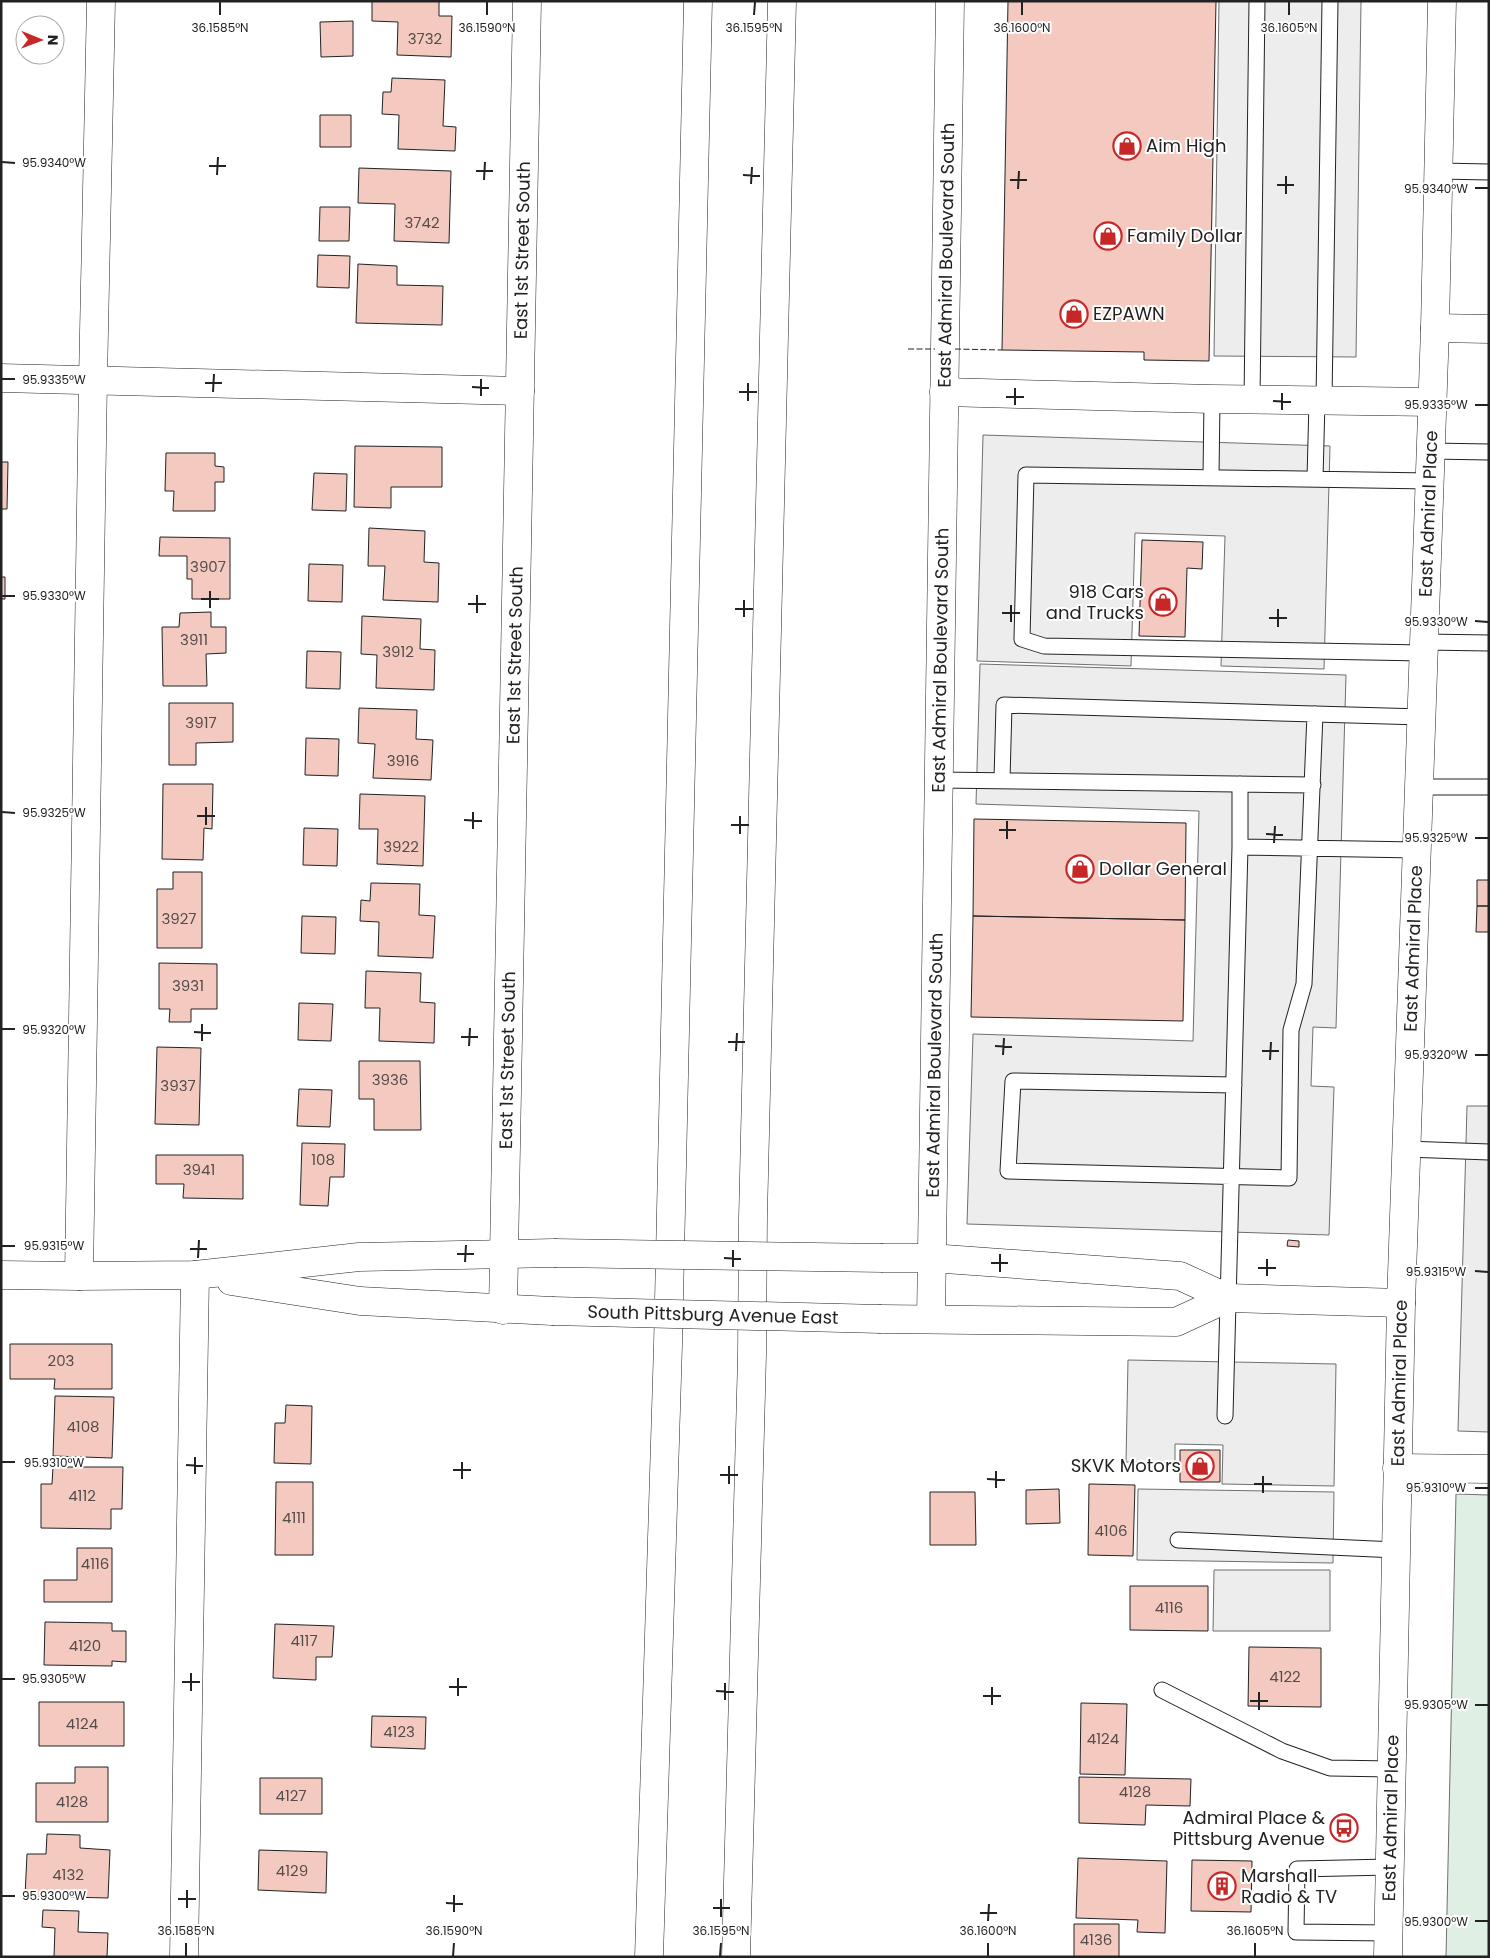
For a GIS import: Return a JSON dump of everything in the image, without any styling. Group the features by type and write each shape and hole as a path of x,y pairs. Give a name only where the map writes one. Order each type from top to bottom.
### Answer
{"main road":[{"path":"79,1276 101,1"},
{"name":"East 1st Street South","path":"503,1310 527,1"},
{"path":"649,1957 668,1345 698,1"},
{"path":"736,1957 752,1355 753,1218 782,1"},
{"name":"East Admiral Boulevard South","path":"931,1320 950,1"},
{"name":"East Admiral Place","path":"1388,1945 1401,1303 1436,328 1442,1"},
{"path":"1436,328 1489,329"},
{"path":"1,378 520,391"},
{"path":"944,392 1252,400 1433,402"},
{"name":"South Pittsburg Avenue East","path":"1,1275 195,1275 359,1257 505,1253 931,1258 1180,1276 1228,1298 1401,1303"},
{"path":"184,1957 195,1275"},
{"name":"South Pittsburg Avenue East","path":"195,1275 360,1301 503,1310 881,1319 1176,1322 1228,1298"},
{"path":"1397,1468 1489,1469"}],"lane":[{"path":"1252,400 1257,1"},
{"path":"1315,479 1320,401 1330,1"},
{"path":"1439,171 1489,172"},
{"path":"1211,477 1212,399"},
{"path":"1431,451 1489,452"},
{"path":"1430,481 1026,475 1022,639 1044,646 1424,647 1489,643"},
{"path":"1002,780 1004,705 1422,717"},
{"path":"1234,1085 1012,1081 1008,1171 1289,1178 1291,1030 1304,984 1316,714"},
{"path":"939,780 1313,784"},
{"path":"1225,1416 1240,784"},
{"path":"1419,787 1489,788"},
{"path":"1240,846 1417,850"},
{"path":"1406,1149 1489,1152"},
{"path":"1178,1540 1396,1550"},
{"path":"1162,1690 1282,1751 1322,1765 1337,1768 1392,1770"},
{"path":"1388,1945 1296,1932 1297,1869 1390,1867"}],"green space":[{"path":"1456,1494 1489,1495 1489,1957 1446,1957"}],"shaded area":[{"path":"1219,1 1361,1 1356,357 1214,356"},
{"path":"983,435 1330,446 1324,669 1221,666 1225,536 1135,533 1131,666 977,661"},
{"path":"980,664 1346,675 1336,1028 1313,1027 1311,1086 1334,1087 1329,1235 967,1224 973,1034 1193,1041 1199,811 976,804"},
{"path":"1467,1106 1489,1106 1489,1432 1458,1431"},
{"path":"1128,1360 1336,1364 1334,1486 1222,1484 1223,1445 1175,1444 1175,1463 1126,1462"},
{"path":"1138,1489 1334,1492 1333,1563 1137,1560"},
{"path":"1214,1570 1330,1570 1330,1631 1213,1631"}],"building":[{"path":"372,1 439,1 439,16 452,16 451,57 397,55 398,22 372,21"},
{"path":"1008,1 1216,1 1209,361 1144,360 1144,352 1002,350"},
{"path":"353,21 353,56 321,57 320,22"},
{"path":"392,78 445,80 443,126 456,127 455,151 398,149 399,115 382,114 383,92 391,92"},
{"path":"320,115 351,115 351,147 320,147"},
{"path":"359,168 451,171 449,243 394,241 395,204 358,203"},
{"path":"320,207 350,207 349,241 319,241"},
{"path":"318,255 350,256 349,288 317,287"},
{"path":"358,264 397,266 397,285 443,286 442,325 356,323"},
{"path":"355,446 442,447 442,487 391,487 391,508 354,507"},
{"path":"166,453 215,453 215,466 224,467 224,482 215,482 215,511 173,511 174,491 165,491"},
{"path":"1,462 8,462 7,509 1,509"},
{"path":"314,473 347,474 346,511 312,510"},
{"path":"369,528 425,531 424,562 439,563 438,602 383,600 385,566 368,566"},
{"path":"160,537 230,538 230,599 192,599 192,579 187,579 187,556 159,556"},
{"name":"918 Cars and Trucks","path":"1142,540 1203,542 1202,569 1187,568 1185,637 1139,636"},
{"path":"309,564 343,565 342,602 308,601"},
{"path":"1,577 5,577 5,599 1,599"},
{"path":"211,612 211,627 226,627 226,653 206,654 207,686 163,686 162,627 179,627 180,613"},
{"path":"362,616 421,619 420,649 435,650 434,690 376,688 377,655 361,654"},
{"path":"307,651 341,652 340,689 306,688"},
{"path":"169,703 233,703 233,742 196,743 196,765 169,765"},
{"path":"359,708 417,710 416,739 433,740 431,780 373,778 375,744 358,743"},
{"path":"306,738 339,739 338,776 305,775"},
{"path":"163,784 213,784 212,829 204,828 203,860 162,859"},
{"path":"360,794 425,796 423,866 377,864 378,829 359,829"},
{"name":"Dollar General","path":"974,819 1186,823 1185,920 973,916"},
{"path":"304,828 338,829 337,866 303,865"},
{"path":"173,872 202,872 202,948 157,948 157,889 173,889"},
{"path":"1477,880 1489,880 1489,906 1477,906"},
{"path":"371,883 420,884 419,915 435,916 433,958 378,956 379,922 360,921 361,900 370,901"},
{"path":"1477,906 1489,906 1489,932 1476,932"},
{"path":"302,916 336,917 335,954 301,953"},
{"path":"973,916 1185,920 1183,1021 971,1017"},
{"path":"159,963 217,964 217,1009 191,1009 191,1022 169,1022 170,1009 159,1009"},
{"path":"366,971 421,973 420,1002 435,1003 434,1043 379,1041 380,1008 365,1008"},
{"path":"299,1003 333,1004 331,1041 298,1040"},
{"path":"157,1047 201,1048 199,1125 155,1124"},
{"path":"359,1061 420,1061 421,1130 374,1130 374,1099 359,1099"},
{"path":"299,1089 332,1090 330,1127 297,1126"},
{"path":"302,1143 345,1144 344,1177 330,1177 328,1206 300,1205"},
{"path":"156,1155 243,1155 243,1199 183,1198 184,1184 156,1184"},
{"path":"1288,1240 1299,1241 1299,1247 1287,1246"},
{"path":"10,1344 112,1344 112,1389 54,1389 55,1379 10,1379"},
{"path":"55,1396 114,1397 112,1458 53,1456"},
{"path":"286,1405 312,1406 311,1464 274,1463 275,1423 285,1423"},
{"name":"SKVK Motors","path":"1180,1450 1220,1450 1220,1482 1180,1482"},
{"path":"53,1467 123,1467 122,1509 111,1509 111,1529 41,1528 41,1484 52,1484"},
{"path":"276,1482 313,1482 313,1555 275,1555"},
{"path":"1089,1484 1135,1485 1133,1556 1088,1555"},
{"path":"1059,1489 1060,1523 1026,1524 1026,1490"},
{"path":"930,1492 975,1492 976,1545 930,1545"},
{"path":"77,1548 112,1548 112,1602 44,1602 44,1580 77,1580"},
{"path":"1130,1586 1208,1586 1208,1631 1130,1630"},
{"path":"45,1622 112,1623 112,1631 126,1631 126,1662 112,1661 112,1666 44,1665"},
{"path":"275,1624 334,1626 332,1657 316,1657 316,1680 273,1678"},
{"path":"1249,1647 1321,1648 1321,1707 1248,1706"},
{"path":"39,1702 124,1702 124,1746 39,1746"},
{"path":"1081,1703 1127,1704 1125,1775 1080,1774"},
{"path":"372,1716 426,1717 425,1749 371,1747"},
{"path":"75,1767 108,1767 108,1822 36,1822 36,1783 75,1783"},
{"path":"1079,1777 1191,1779 1190,1806 1146,1805 1145,1825 1079,1823"},
{"path":"260,1778 322,1778 322,1814 260,1814"},
{"path":"47,1834 80,1835 80,1848 110,1850 108,1898 25,1896 27,1854 46,1854"},
{"path":"259,1850 327,1852 326,1893 258,1890"},
{"path":"1078,1858 1167,1861 1165,1933 1137,1932 1138,1920 1076,1918"},
{"name":"Marshall Radio & TV","path":"1192,1860 1252,1861 1251,1912 1191,1911"},
{"path":"43,1910 79,1911 78,1932 108,1933 107,1957 54,1957 55,1928 42,1927"},
{"path":"1074,1924 1119,1924 1119,1957 1074,1957"}],"fence":[{"path":"908,349 935,349"},
{"path":"955,349 1002,350"}],"place":[{"name":"Aim High","path":"1127,146"},
{"name":"Family Dollar","path":"1108,236"},
{"name":"EZPAWN","path":"1074,314"},
{"name":"918 Cars and Trucks","path":"1163,602"},
{"name":"Dollar General","path":"1080,869"},
{"name":"SKVK Motors","path":"1200,1466"},
{"name":"Admiral Place & Pittsburg Avenue","path":"1344,1828"},
{"name":"Marshall Radio & TV","path":"1222,1886"}]}
